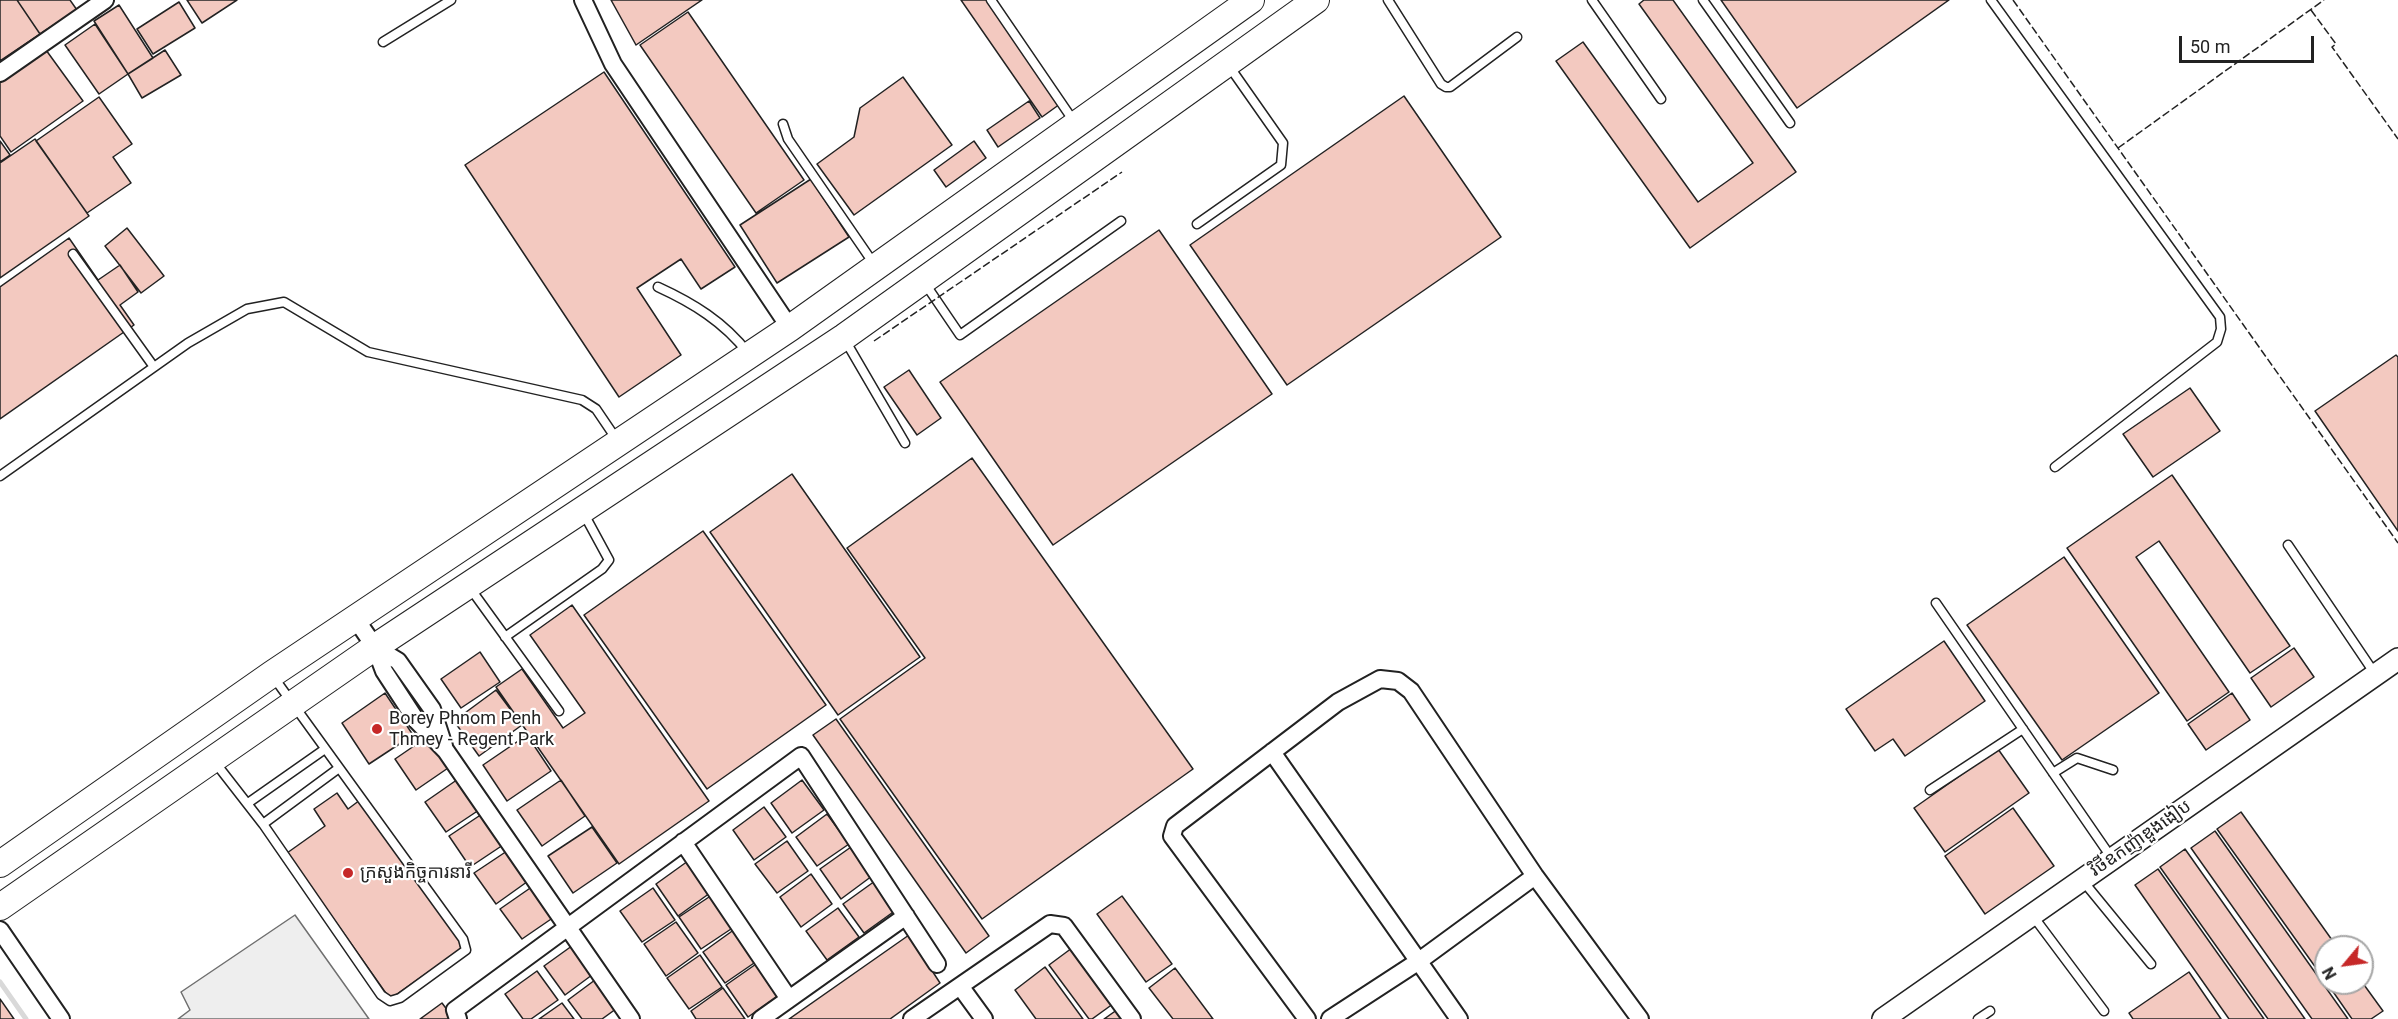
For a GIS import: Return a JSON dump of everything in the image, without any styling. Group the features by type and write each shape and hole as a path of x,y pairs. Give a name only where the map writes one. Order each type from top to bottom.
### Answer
{"main road":[{"path":"0,864 272,674 877,268 1251,0"},
{"path":"0,907 292,703 844,337 1316,0"}],"street":[{"path":"0,73 80,7 105,0"},
{"path":"583,0 613,64 790,328"},
{"path":"355,618 375,647 384,671 416,720 446,751 631,1019"},
{"name":"វិថីឧកញ៉ាឌួងងៀប","path":"1883,1019 2398,659"},
{"path":"1307,1019 1172,836 1175,826 1338,702 1380,679 1398,681 1411,691 1535,876 1640,1019"},
{"path":"1272,752 1459,1019"},
{"path":"458,1019 455,1010 801,756 937,964"},
{"path":"683,842 789,999"},
{"path":"1330,1019 1419,961 1535,876"},
{"path":"761,1019 906,916"},
{"path":"912,1019 1050,924 1058,923 1064,926 1132,1019"},
{"path":"0,930 61,1019"},
{"path":"960,986 984,1019"}],"lane":[{"path":"383,42 451,0"},
{"path":"991,0 1077,125"},
{"path":"1388,0 1441,84 1446,87 1450,87 1516,37"},
{"path":"1593,0 1661,99"},
{"path":"1703,0 1790,123"},
{"path":"1991,0 2220,317 2221,329 2217,342 2055,467"},
{"path":"1197,224 1281,165 1283,143 1227,64"},
{"path":"783,124 788,139 877,268"},
{"path":"923,282 960,335 1121,221"},
{"path":"73,254 154,367"},
{"path":"658,287 712,317 736,337 750,355"},
{"path":"0,476 188,343 247,309 284,302 368,352 582,400 596,409 619,443"},
{"path":"844,337 905,443"},
{"path":"505,637 603,569 609,560 582,510"},
{"path":"2288,545 2375,675"},
{"path":"468,586 559,711"},
{"path":"1936,603 2112,859"},
{"path":"212,759 248,803 381,995 390,1001 400,998 466,950 462,939 272,674"},
{"path":"1930,790 2023,729"},
{"path":"248,803 325,749"},
{"path":"2053,774 2077,758 2113,770"},
{"path":"263,824 339,768"},
{"path":"2082,880 2151,964"},
{"path":"2032,915 2104,1011"},
{"path":"1978,1019 1989,1011"}],"shaded area":[{"path":"295,915 369,1019 178,1019 190,1010 181,992"}],"building":[{"path":"0,0 17,0 40,34 0,61"},
{"path":"17,0 70,0 77,10 40,34"},
{"path":"187,0 237,0 202,23"},
{"path":"611,0 702,0 636,45"},
{"path":"961,0 988,0 1060,104 1042,117"},
{"path":"1644,0 1673,0 1796,172 1690,248 1556,61 1583,42 1698,202 1753,163 1639,4"},
{"path":"1721,0 1949,0 1797,108"},
{"path":"179,2 195,28 153,54 137,29"},
{"path":"119,5 153,58 128,74 94,21"},
{"path":"688,12 804,180 756,213 640,45"},
{"path":"95,24 128,74 99,94 65,45"},
{"path":"46,50 83,101 11,152 0,136 0,83"},
{"path":"165,50 181,75 142,98 128,74"},
{"path":"604,72 735,267 701,289 681,259 637,288 681,355 619,397 465,165"},
{"path":"903,77 952,145 854,215 817,164 854,137 860,108"},
{"path":"1404,96 1501,237 1287,385 1190,245"},
{"path":"99,97 132,144 113,157 131,183 87,213 36,141"},
{"path":"1029,101 1040,118 998,147 987,130"},
{"path":"35,139 89,216 0,278 0,163"},
{"path":"0,141 10,155 0,162"},
{"path":"974,141 986,158 946,187 934,170"},
{"path":"811,179 849,237 777,283 740,225"},
{"path":"127,228 164,276 141,293 105,246"},
{"path":"1159,230 1272,394 1053,545 940,382"},
{"path":"69,238 98,280 120,265 138,292 120,305 134,325 0,419 0,287"},
{"path":"2396,355 2398,357 2398,531 2315,411"},
{"path":"909,370 941,418 917,435 884,387"},
{"path":"2190,388 2220,431 2153,477 2123,434"},
{"path":"972,458 1193,769 982,919 840,719 925,658 847,548"},
{"path":"792,474 920,657 838,715 710,532"},
{"path":"2172,475 2290,646 2250,673 2159,541 2136,557 2229,692 2187,721 2067,548"},
{"path":"703,531 826,705 707,789 584,615"},
{"path":"2064,557 2159,693 2062,760 1967,625"},
{"path":"572,605 709,801 619,864 496,687 522,669 563,728 585,713 530,635"},
{"path":"1944,641 1985,701 1905,756 1893,739 1875,751 1846,709"},
{"path":"2294,648 2314,677 2271,707 2251,678"},
{"path":"480,652 500,682 461,708 441,679"},
{"path":"496,690 522,725 479,756 454,721"},
{"name":"Borey Phnom Penh Thmey - Regent Park","path":"385,693 413,735 369,764 342,723"},
{"path":"2232,693 2250,720 2206,750 2188,724"},
{"path":"836,719 989,936 966,953 813,735"},
{"path":"430,735 451,766 416,790 395,759"},
{"path":"527,735 551,771 507,801 483,765"},
{"path":"1998,749 2029,793 1945,852 1914,808"},
{"path":"461,777 482,808 446,832 425,802"},
{"path":"561,780 585,816 542,846 517,810"},
{"path":"802,780 824,810 792,833 771,803"},
{"path":"337,793 348,809 360,800 459,939 461,949 390,999 287,853 325,826 314,809"},
{"path":"764,807 786,837 754,860 733,830"},
{"path":"2013,808 2054,866 1985,914 1945,856"},
{"path":"485,812 506,843 470,867 449,836"},
{"path":"2241,812 2328,935 2314,935 2314,965 2217,829"},
{"path":"827,814 849,844 817,866 796,837"},
{"path":"592,827 617,863 573,893 548,856"},
{"path":"2215,831 2314,971 2314,995 2331,995 2348,1019 2312,1019 2191,848"},
{"path":"787,841 808,871 777,893 755,864"},
{"path":"851,847 872,876 841,899 820,869"},
{"path":"510,849 531,879 496,904 474,873"},
{"path":"2185,849 2305,1019 2268,1019 2160,867"},
{"path":"688,861 710,893 678,916 656,884"},
{"path":"2158,869 2264,1019 2229,1019 2135,885"},
{"path":"811,874 832,904 801,927 780,897"},
{"path":"875,881 896,910 864,933 843,904"},
{"path":"536,884 557,915 522,939 500,909"},
{"path":"653,888 675,920 642,942 620,911"},
{"path":"712,895 734,927 701,949 679,917"},
{"path":"1122,896 1172,964 1146,982 1097,914"},
{"path":"838,908 859,937 827,960 806,931"},
{"path":"676,922 698,953 666,976 644,944"},
{"path":"735,929 757,961 725,983 703,952"},
{"path":"909,935 940,983 890,1019 789,1019"},
{"path":"576,943 596,972 565,995 544,966"},
{"path":"1076,945 1117,1001 1092,1019 1089,1019 1049,965"},
{"path":"700,955 722,987 689,1009 667,978"},
{"path":"759,962 781,994 748,1017 726,985"},
{"path":"1045,967 1083,1019 1036,1019 1015,990"},
{"path":"1175,968 1213,1019 1173,1019 1149,988"},
{"path":"537,971 558,1000 531,1019 523,1019 505,994"},
{"path":"2189,972 2221,1019 2133,1019 2129,1013"},
{"path":"599,977 620,1006 602,1019 582,1019 568,1000"},
{"path":"723,988 745,1019 696,1019 691,1011"},
{"path":"2335,995 2371,995 2383,1011 2371,1019 2352,1019"},
{"path":"0,999 14,1019 0,1019"},
{"path":"442,1003 454,1019 420,1019"},
{"path":"562,1003 574,1019 539,1019"},
{"path":"1121,1007 1129,1019 1104,1019"}],"waterway":[{"path":"0,982 26,1019"}],"fence":[{"path":"2013,0 2398,543"},
{"path":"2118,148 2324,0"},
{"path":"2311,10 2336,44 2332,47 2398,139"},
{"path":"874,341 1122,172"}],"place":[{"name":"Borey Phnom Penh Thmey - Regent Park","path":"377,729"},
{"name":"ក្រសួងកិច្ចការនារី","path":"348,873"}]}
